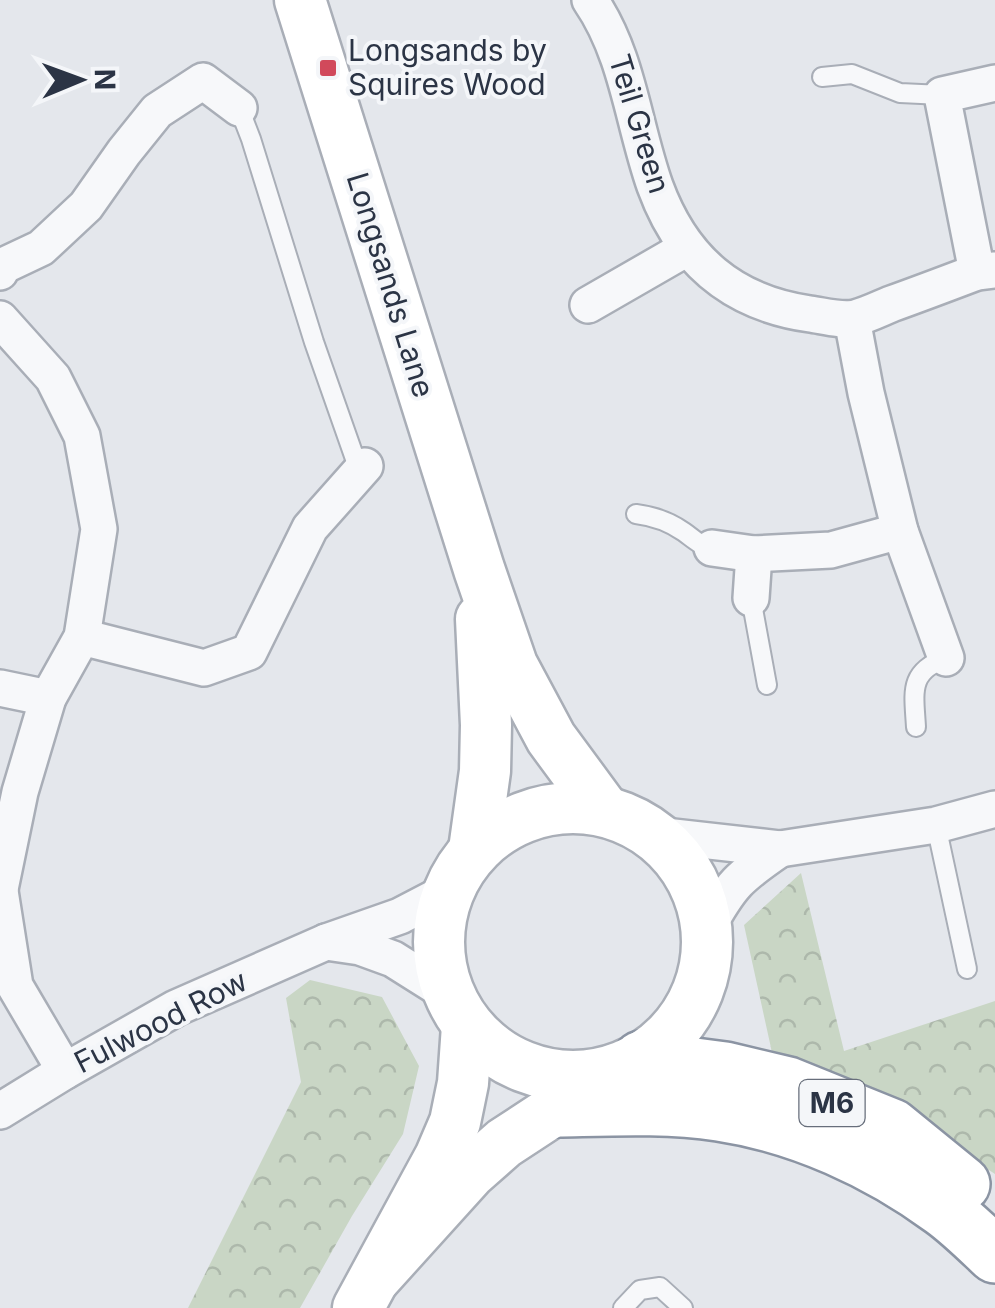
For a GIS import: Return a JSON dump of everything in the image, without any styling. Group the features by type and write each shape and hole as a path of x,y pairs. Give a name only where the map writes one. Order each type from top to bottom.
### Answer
{"highway":[{"name":"M6","path":"627,1065 725,1070 788,1086 892,1127 995,1212"},
{"path":"557,1109 659,1108 719,1113 822,1141 886,1172 944,1210 995,1254"}],"main road":[{"name":"Longsands Lane","path":"300,0 479,569"},
{"path":"479,569 527,698 562,756 604,810"},
{"path":"367,1293 440,1156 455,1122 463,1083 457,1009 439,959 439,924 461,870 485,771 479,569"},
{"path":"367,1293 470,1174 504,1143 671,1035 694,1003 706,966 707,928 698,893 681,861 656,835 631,820 604,810 568,807 533,812 501,827 461,870"},
{"path":"457,1009 486,1044 533,1071 572,1077 627,1065"}],"street":[{"name":"Teil Green","path":"590,0 617,48 655,186 670,220 687,248 715,278 762,303 852,319 986,271 942,95"},
{"path":"0,272 3,266 41,248 86,206 157,111 203,81 239,108"},
{"path":"942,95 995,83"},
{"path":"588,305 687,248"},
{"path":"852,319 900,531 946,658"},
{"path":"7,341 54,378 82,436 98,530 82,636 48,698 20,792 0,890 15,986 65,1071"},
{"path":"82,636 204,668 250,652 310,528 363,470"},
{"path":"712,548 754,554 831,550 900,531"},
{"path":"752,598 754,554"},
{"path":"0,688 48,698"},
{"path":"656,835 780,849 936,826 995,809"},
{"path":"707,928 726,892 742,874 780,849"},
{"name":"Fulwood Row","path":"0,1111 176,1008 326,942 400,916 461,870"},
{"path":"326,942 360,947 392,960 457,1009"}],"lane":[{"path":"822,77 852,74 900,93 942,95"},
{"path":"239,108 314,342 363,470"},
{"path":"636,514 660,520 712,548"},
{"path":"752,598 767,685"},
{"path":"916,727 914,700 920,675 928,665 946,658"},
{"path":"936,826 967,970"},
{"path":"623,1308 640,1290 660,1287 684,1308"}],"green space":[{"path":"801,873 844,1051 995,1001 995,1174 859,1085 773,1057 744,925"},
{"path":"310,980 382,997 419,1066 403,1134 300,1308 188,1308 301,1082 286,998"}],"place":[{"name":"Longsands by Squires Wood","path":"328,68"}]}
